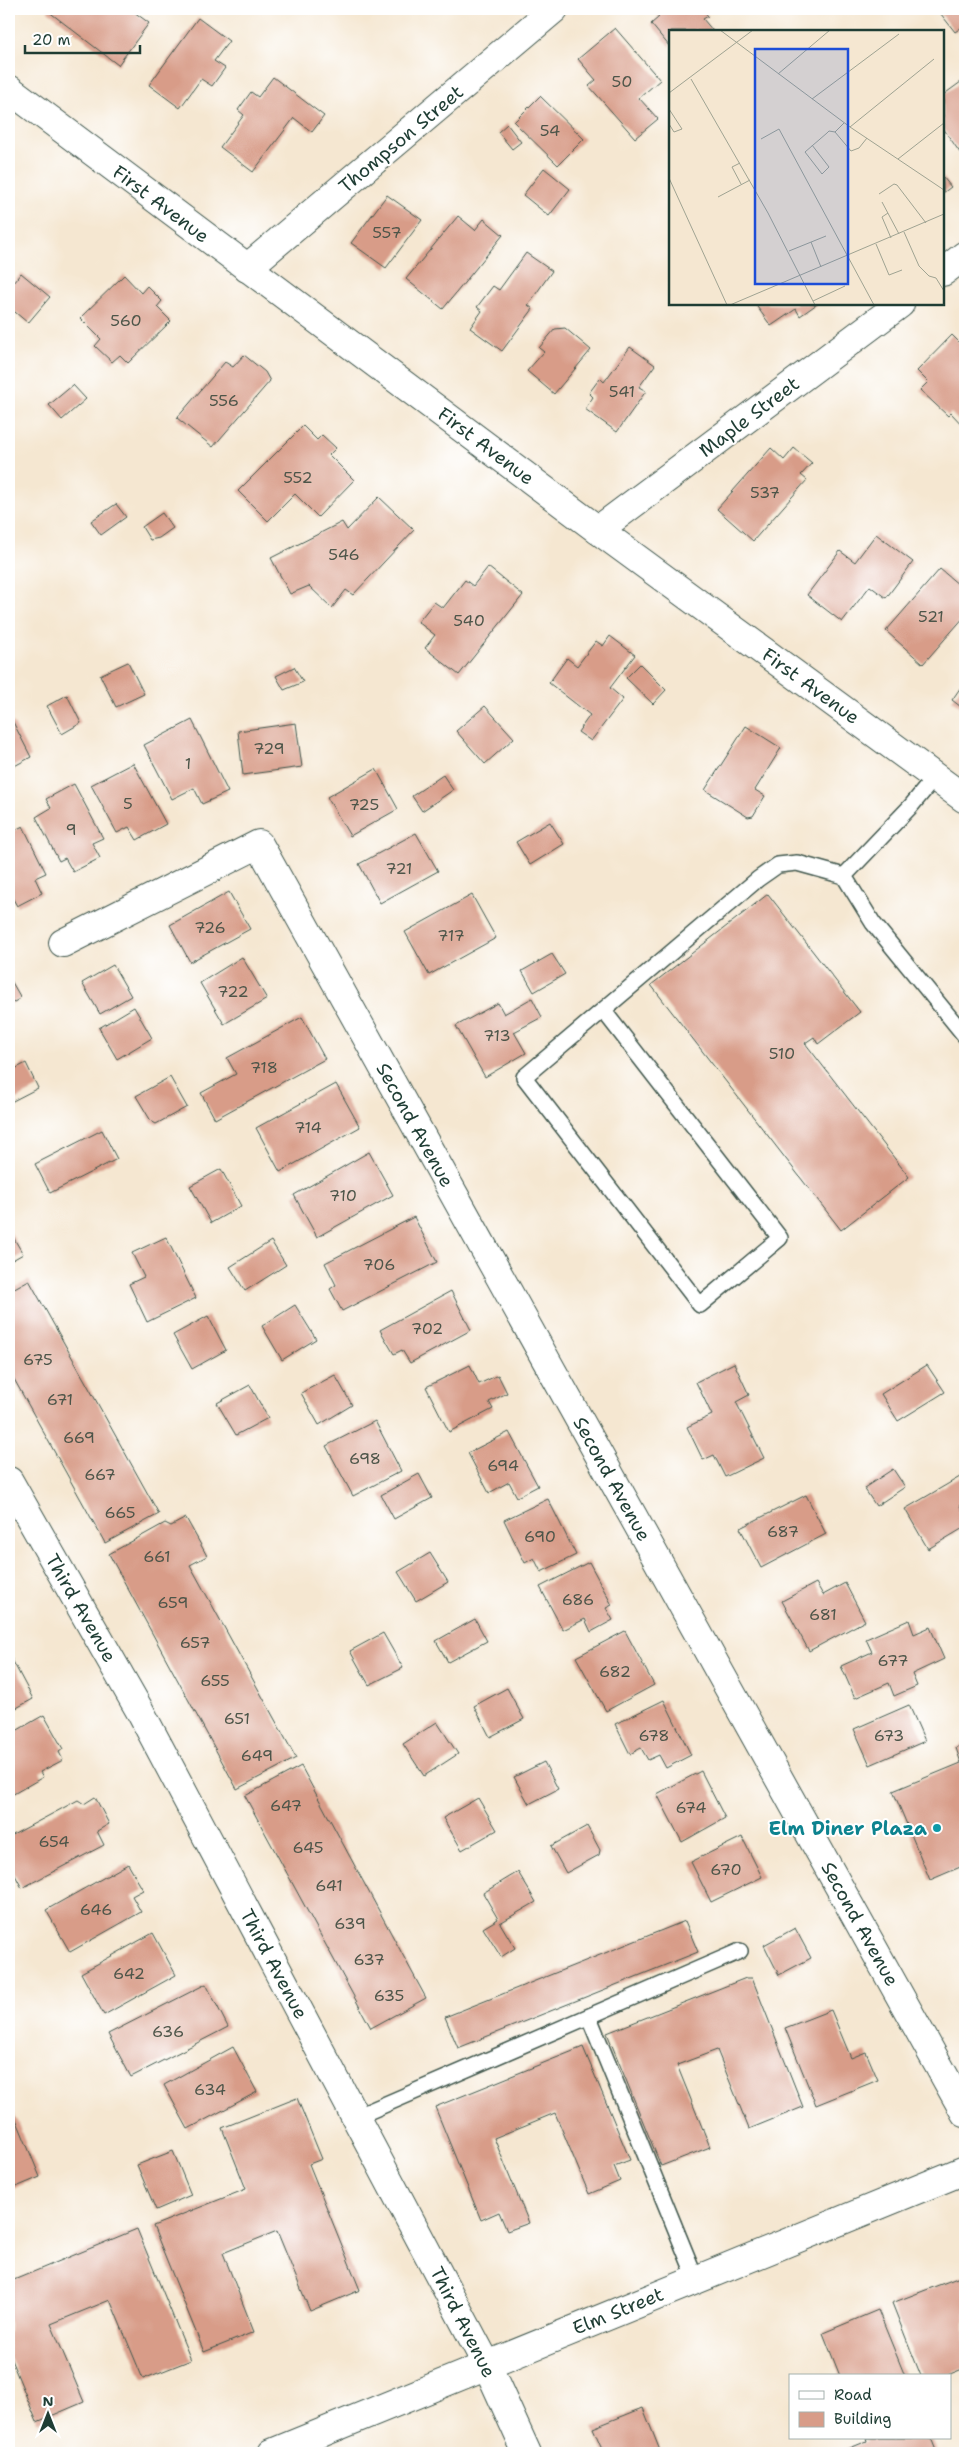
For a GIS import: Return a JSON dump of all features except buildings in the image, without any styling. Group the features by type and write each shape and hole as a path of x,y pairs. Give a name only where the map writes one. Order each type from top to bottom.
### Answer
{"street":[{"name":"Thompson Street","path":"247,268 554,9"},
{"name":"First Avenue","path":"9,89 598,530 965,799"},
{"path":"944,271 965,255"},
{"name":"Maple Street","path":"598,530 899,305"},
{"name":"Second Avenue","path":"63,943 259,844 965,2113"},
{"name":"Third Avenue","path":"9,1481 140,1711 487,2365 527,2453"},
{"name":"Elm Street","path":"272,2453 965,2170"}],"lane":[{"path":"844,876 911,806 935,777"},
{"path":"603,1010 780,1238 700,1305 524,1077 603,1010 758,879 778,865 797,863 844,876 873,923 965,1036"},
{"path":"356,2117 740,1951"},
{"path":"589,2017 696,2279"}],"place":[{"name":"Elm Diner Plaza","path":"937,1828"}]}
